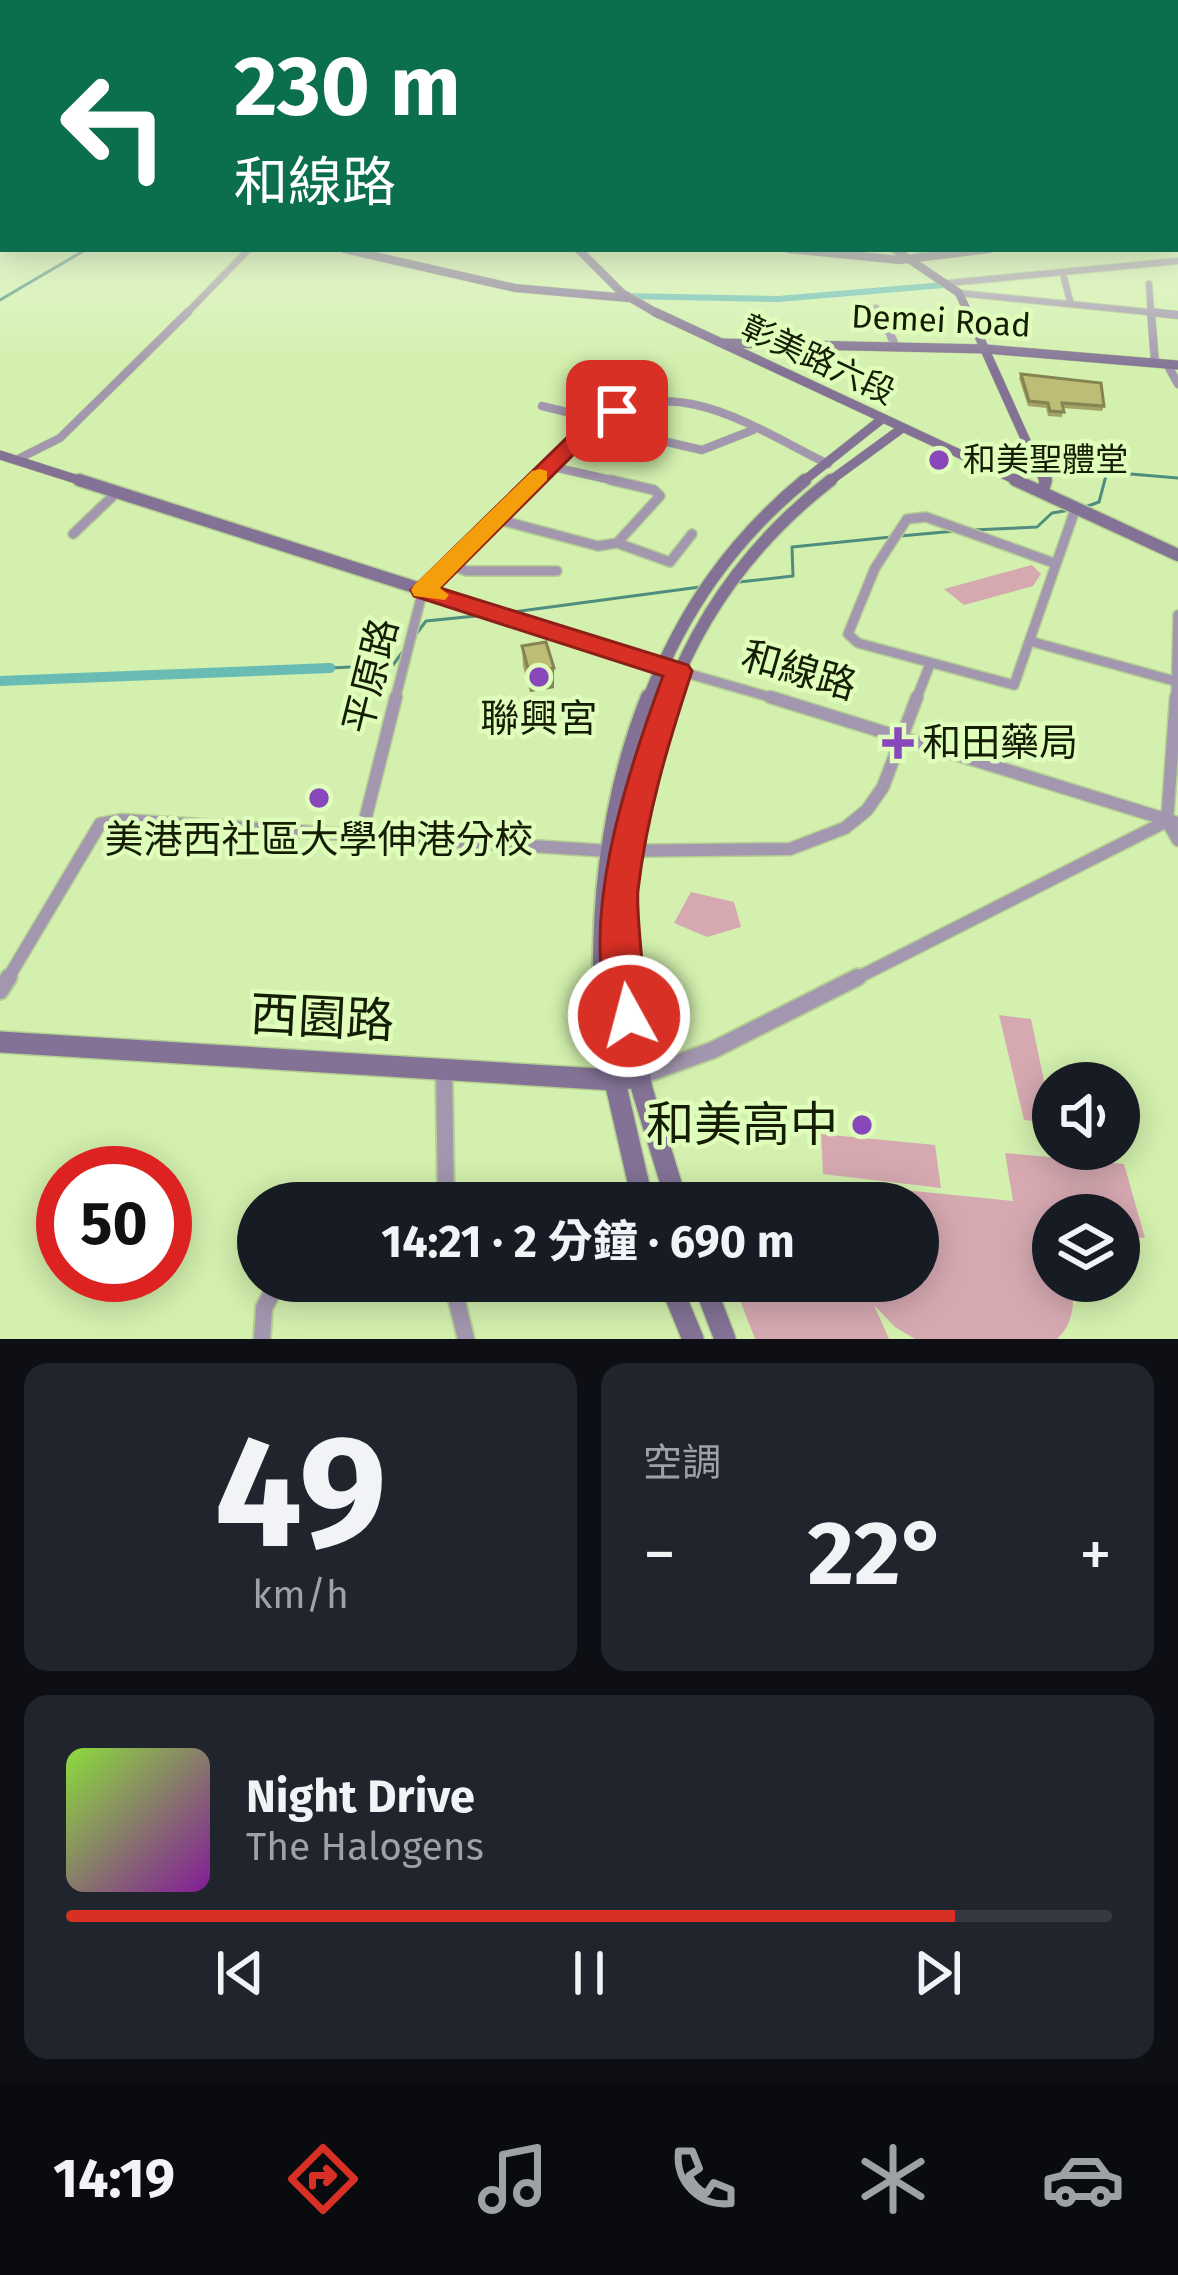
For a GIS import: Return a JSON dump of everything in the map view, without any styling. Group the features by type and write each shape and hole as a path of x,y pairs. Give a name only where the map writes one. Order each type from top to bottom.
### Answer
{"street":[{"path":"16,460 60,438 246,252"},
{"path":"357,252 515,288 622,296"},
{"path":"577,252 622,296"},
{"path":"828,252 907,258 961,252"},
{"path":"857,252 907,258 944,252"},
{"path":"898,252 959,293 1046,480 1043,490"},
{"path":"949,283 1178,261"},
{"path":"1064,278 1070,302"},
{"path":"1017,282 1018,297"},
{"path":"1149,284 1150,311 1178,384"},
{"path":"959,293 1178,315"},
{"name":"彰美路六段","path":"622,296 702,344 1043,490 1178,555"},
{"path":"876,308 888,322 895,345"},
{"name":"彰美路六段","path":"664,322 880,421"},
{"name":"Demei Road","path":"702,344 895,345 1167,364"},
{"name":"平原路","path":"362,836 423,590 595,422 627,406 674,397 700,402 828,464"},
{"path":"542,406 702,450 753,430"},
{"path":"638,1182 614,1080 601,978 609,851 621,778 713,574 781,499 880,421"},
{"path":"670,1182 639,1077 621,972 621,895 640,780 671,669 768,534 822,485 901,429"},
{"name":"和線路","path":"0,455 671,669 905,736 1172,822"},
{"path":"549,466 654,490 660,496 617,543"},
{"path":"73,534 114,494"},
{"path":"1054,563 926,518 907,519 875,568 848,634 858,643 1014,685 1033,642 1054,563 1076,507"},
{"path":"496,519 598,546 617,543 670,562 692,534"},
{"path":"448,566 467,571 557,571"},
{"path":"1178,615 1172,822 1178,840"},
{"path":"1033,642 1177,681"},
{"path":"0,991 100,824 122,820 609,851 746,851 817,842 867,810 883,787 930,664"},
{"path":"639,1077 730,1041 1172,822"},
{"name":"西園路","path":"0,1042 614,1080 639,1077"},
{"path":"444,1067 446,1182"},
{"path":"262,1339 267,1302"},
{"path":"455,1302 460,1338"},
{"path":"678,1302 693,1339"},
{"path":"711,1302 725,1339"}],"shaded area":[{"path":"1032,565 1041,574 1033,586 964,605 944,589"},
{"path":"691,892 734,902 741,927 707,937 674,923"},
{"path":"999,1015 1031,1019 1040,1062 1032,1062 1032,1121 1024,1120"},
{"path":"821,1134 935,1145 941,1188 939,1182 823,1174"},
{"path":"1005,1153 1032,1155 1032,1170 1126,1170 1133,1194 1032,1194 1032,1302 1073,1302 1070,1319 1057,1339 915,1339 874,1305 889,1339 755,1339 741,1302 939,1302 939,1194 1013,1201"}],"building":[{"path":"1021,374 1101,383 1104,406 1062,403 1064,412 1050,411 1048,403 1029,401"},
{"path":"546,642 554,668 529,672 522,646"}],"waterway":[{"path":"0,300 82,252"},
{"path":"910,256 933,252"},
{"path":"623,296 778,299 956,284"},
{"path":"1085,507 1099,502 1107,472 1178,478"},
{"path":"972,530 1037,527 1052,513 1070,510"},
{"path":"900,536 956,531"},
{"path":"739,582 793,576 792,547 891,537"},
{"path":"513,612 700,587"},
{"path":"417,633 426,621 486,615"},
{"path":"330,668 393,665 404,650"},
{"path":"0,681 330,668"}],"slow traffic":[{"path":"436,595 423,590 540,475"}],"place":[{"name":"和美聖體堂","path":"939,460"},
{"name":"聯興宮","path":"539,677"},
{"name":"和田藥局","path":"898,743"},
{"name":"美港西社區大學伸港分校","path":"319,798"},
{"name":"和美高中","path":"862,1125"}],"route":[{"path":"617,411 594,423 423,590 679,671 640,780 621,895 621,972 629,1016"}]}
